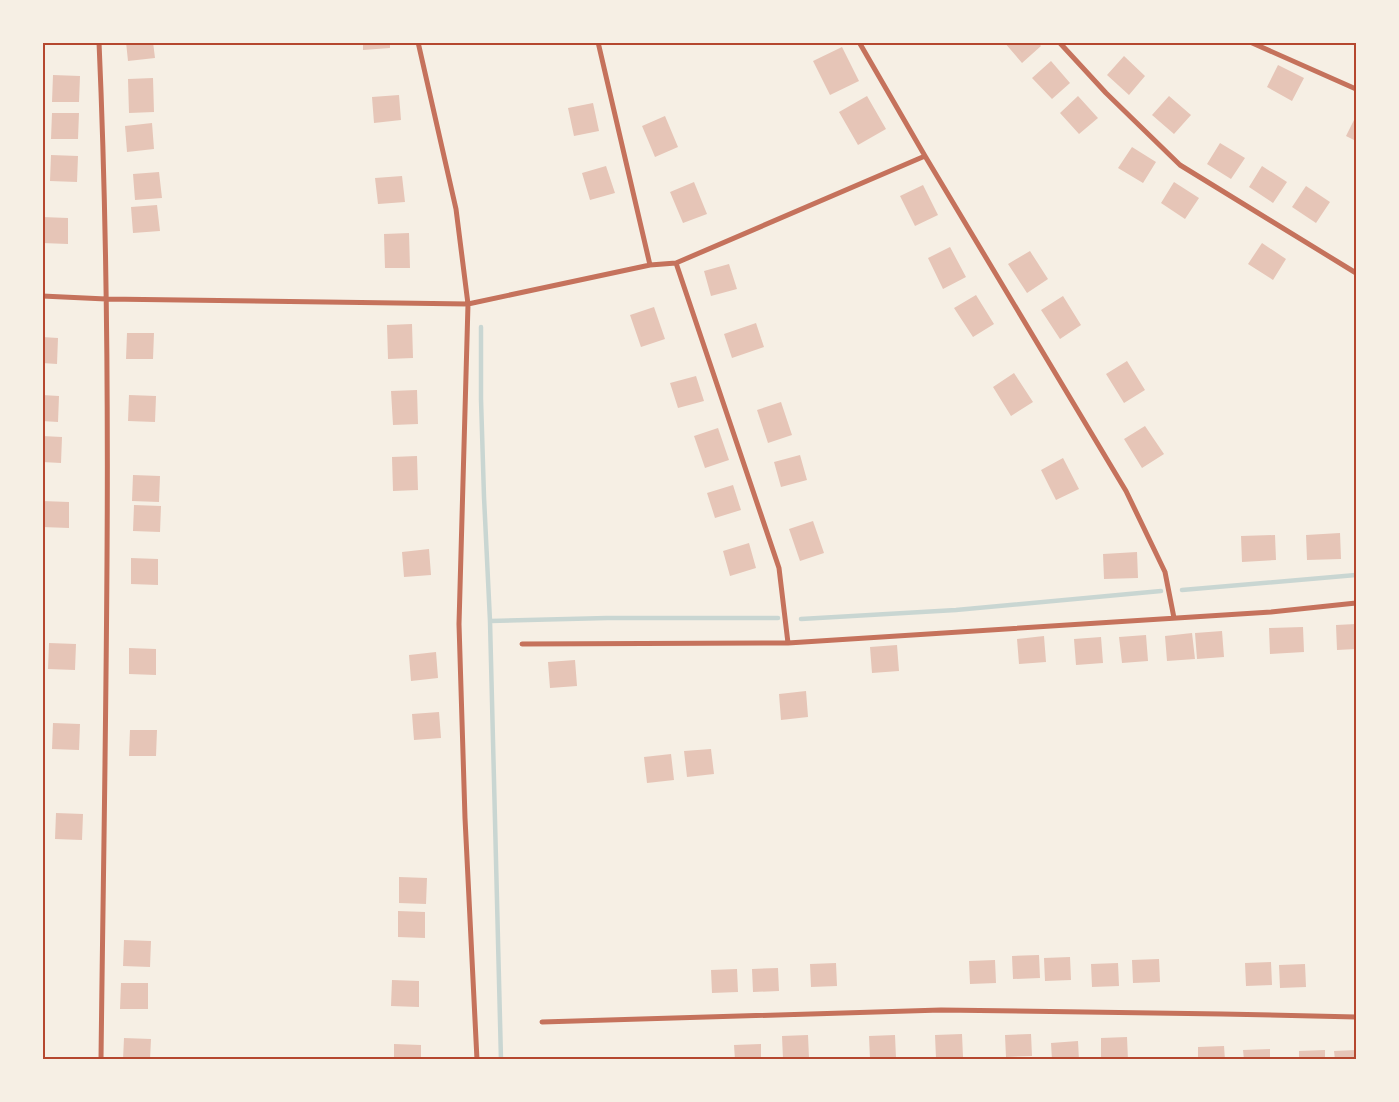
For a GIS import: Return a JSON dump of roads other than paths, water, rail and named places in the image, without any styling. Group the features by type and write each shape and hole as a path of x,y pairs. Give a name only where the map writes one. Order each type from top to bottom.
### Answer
{"street":[{"path":"100,42 106,299 107,480 101,1060"},
{"path":"418,42 456,209 468,304 459,624 465,818 477,1060"},
{"path":"598,42 650,265"},
{"path":"859,42 925,156 1126,491 1165,572 1174,618"},
{"path":"1059,42 1106,93 1180,165 1356,273"},
{"path":"1250,42 1356,89"},
{"path":"42,296 106,299 468,304 650,265 676,263 925,156"},
{"path":"676,263 779,568 788,643"},
{"path":"522,644 788,643 1271,612 1356,603"},
{"path":"542,1022 941,1010 1356,1017"}],"waterway":[{"path":"481,327 481,399 490,621 501,1060"},
{"path":"1182,590 1356,575"},
{"path":"801,619 956,610 1161,591"},
{"path":"490,621 607,618 778,618"}]}
